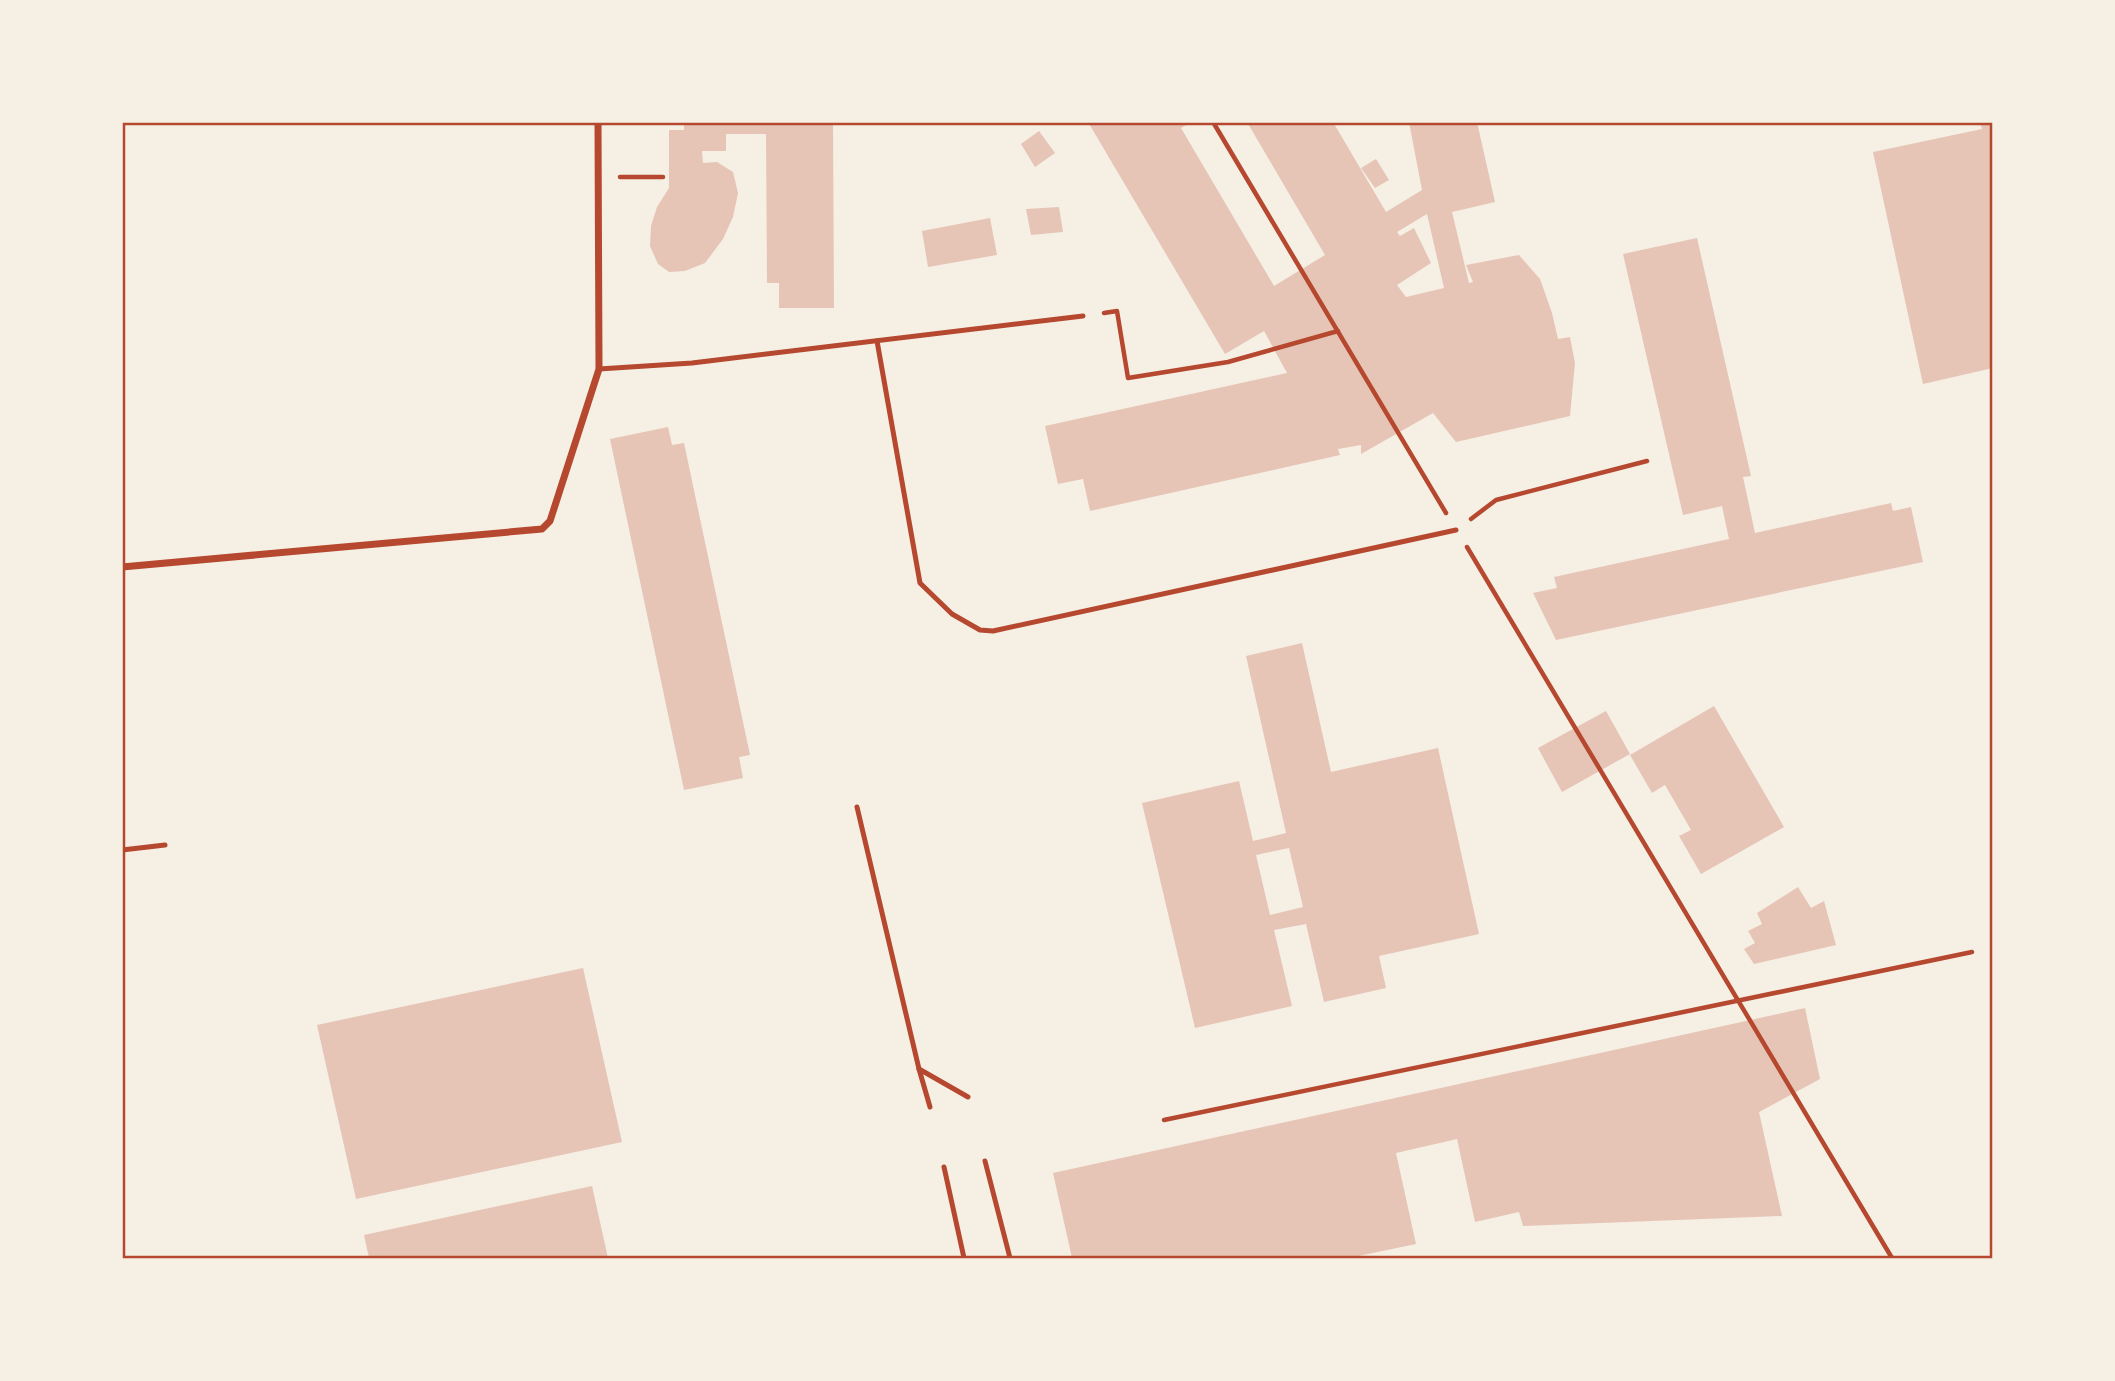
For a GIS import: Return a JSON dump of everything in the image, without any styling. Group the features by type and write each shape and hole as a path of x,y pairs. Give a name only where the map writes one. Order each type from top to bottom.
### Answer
{"street":[{"path":"122,567 542,530 550,521 599,369 598,122"}],"lane":[{"path":"599,369 692,363 1083,316"},
{"path":"877,341 920,583 952,614 980,629 993,631 1456,530"},
{"path":"857,807 930,1107"},
{"path":"122,850 164,845"},
{"path":"919,1069 968,1097"},
{"path":"985,1161 1010,1258"},
{"path":"944,1167 964,1258"}],"path":[{"path":"1213,122 1892,1258"},
{"path":"598,178 663,177"},
{"path":"1083,316 1117,311 1128,378 1228,362 1338,331"},
{"path":"1456,530 1496,500 1647,461"},
{"path":"1164,1120 1972,952"}],"building":[{"path":"684,122 833,122 834,308 779,308 779,283 767,283 766,134 726,134 726,151 702,151 703,163 717,162 733,172 738,193 733,217 723,239 705,263 685,271 669,272 658,264 650,246 651,226 657,207 669,188 669,130 684,130"},
{"path":"1088,122 1191,122 1181,128 1274,286 1325,255 1247,122 1333,122 1386,212 1422,190 1409,122 1477,122 1495,202 1452,212 1469,283 1473,282 1466,265 1519,255 1540,279 1558,339 1570,337 1575,363 1570,416 1456,442 1433,413 1361,454 1361,445 1338,449 1340,455 1090,511 1083,479 1058,484 1045,426 1287,373 1264,331 1225,354","holes":["1427,214 1444,288 1406,297 1397,285 1431,263 1414,228 1400,236 1397,232"]},
{"path":"1980,122 1993,122 1993,368 1923,384 1873,152 1982,129"},
{"path":"1039,131 1055,153 1035,167 1021,144"},
{"path":"1376,159 1389,180 1375,188 1361,168"},
{"path":"1059,207 1063,232 1031,235 1026,209"},
{"path":"990,218 997,255 928,267 922,231"},
{"path":"1697,238 1751,476 1743,477 1755,533 1891,503 1893,511 1911,507 1923,562 1556,640 1533,593 1557,588 1554,577 1729,539 1722,506 1683,515 1623,254"},
{"path":"668,427 672,445 684,443 750,755 739,757 743,778 684,790 610,439"},
{"path":"1302,643 1331,772 1438,748 1479,934 1379,956 1386,988 1324,1002 1306,924 1274,930 1292,1006 1195,1028 1142,803 1239,781 1253,841 1286,833 1246,656","holes":["1289,848 1303,907 1270,915 1256,855"]},
{"path":"1714,706 1784,827 1701,874 1679,836 1691,830 1665,785 1652,793 1630,755"},
{"path":"1606,711 1630,754 1562,792 1538,748"},
{"path":"1798,887 1811,908 1824,901 1836,945 1754,964 1744,949 1755,943 1748,931 1762,924 1757,913"},
{"path":"583,968 622,1142 356,1199 317,1025"},
{"path":"1805,1008 1820,1079 1759,1112 1782,1216 1523,1226 1519,1212 1475,1222 1457,1139 1396,1153 1416,1244 1349,1258 1072,1258 1053,1173"},
{"path":"592,1186 608,1258 369,1258 364,1235"}]}
